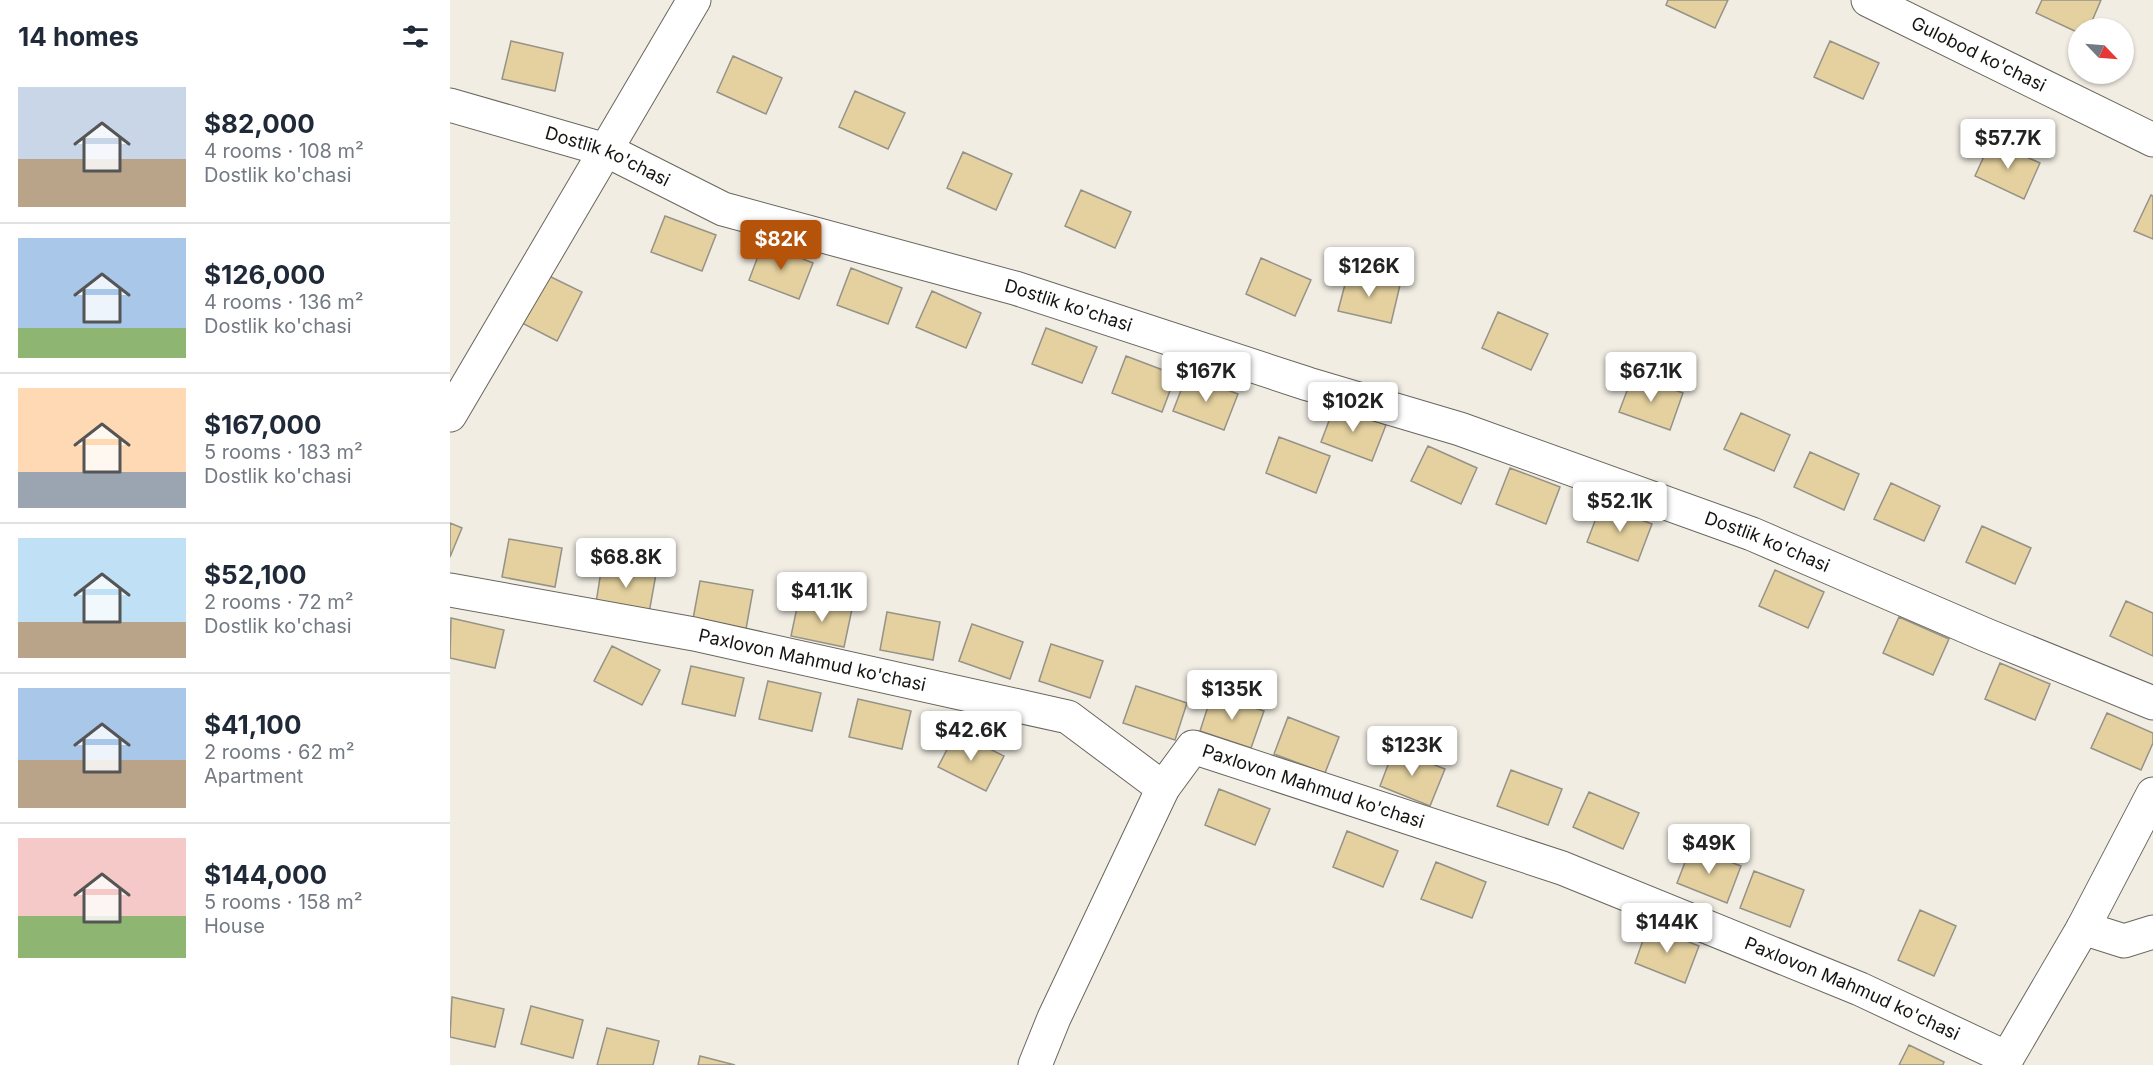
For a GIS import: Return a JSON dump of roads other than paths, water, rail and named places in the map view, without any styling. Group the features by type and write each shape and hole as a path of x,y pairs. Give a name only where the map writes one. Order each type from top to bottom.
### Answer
{"street":[{"path":"450,415 693,0"},
{"name":"Gulobod ko'chasi","path":"1868,0 2153,140"},
{"name":"Dostlik ko'chasi","path":"450,105 606,150 723,209 1015,288 1308,384 1460,429 1752,534 2153,703"},
{"name":"Paxlovon Mahmud ko'chasi","path":"450,590 694,634 1068,717 1163,788 1193,747 1562,867 1860,989 2005,1061"},
{"path":"1035,1065 1054,1018 1163,788"},
{"path":"2005,1061 2083,928 2153,794"},
{"path":"2083,928 2124,941 2153,932"}]}
